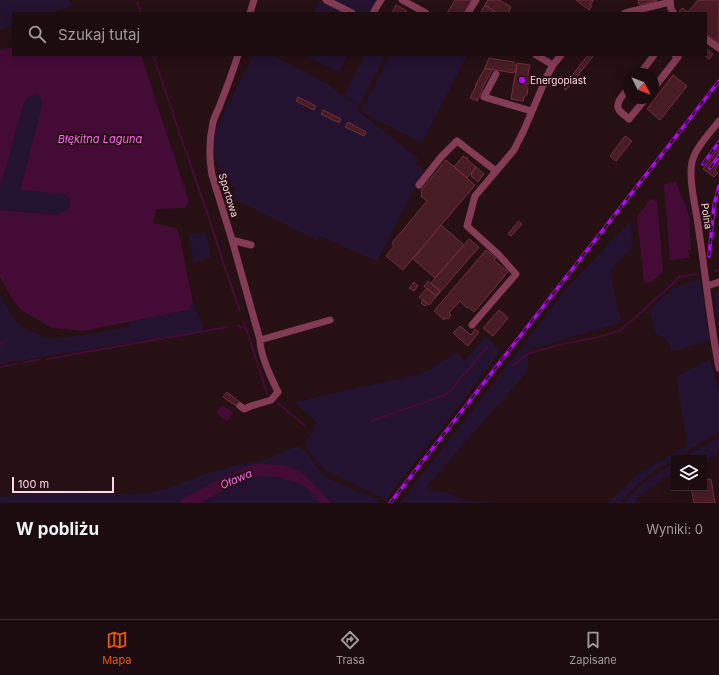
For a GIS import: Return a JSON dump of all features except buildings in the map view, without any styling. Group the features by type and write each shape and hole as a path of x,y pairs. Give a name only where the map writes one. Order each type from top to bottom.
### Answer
{"street":[{"path":"250,12 254,0"},
{"path":"326,0 350,12"},
{"path":"374,12 381,0"},
{"path":"402,0 424,12"},
{"path":"469,12 476,0"},
{"path":"632,12 670,7"},
{"path":"707,40 719,48"},
{"name":"Sportowa","path":"238,56 211,133 210,157 212,175 232,240 260,340 260,346 269,374 278,392 271,400 244,409 240,406"},
{"path":"538,56 553,65"},
{"path":"472,324 516,274 498,254 467,226 475,196 514,150 547,76 560,56"},
{"path":"644,68 653,56"},
{"path":"659,81 678,57 676,56"},
{"path":"496,74 484,97 531,111"},
{"path":"623,96 617,106 619,110 629,119 641,104"},
{"name":"Polna","path":"719,121 697,150 692,162 691,174 719,368"},
{"path":"420,185 441,157 457,141 496,171"},
{"path":"232,240 251,245"},
{"path":"707,286 719,282"},
{"path":"260,340 330,320"}],"shaded area":[{"path":"0,0 69,0 72,6 55,12 12,12 12,26 0,30"},
{"path":"332,0 378,0 370,12 355,12"},
{"path":"320,1 341,12 314,12"},
{"path":"252,56 274,56 329,85 343,97 360,106 358,111 418,158 415,163 424,170 377,261 320,236 317,240 231,197 236,188 225,177 218,164 215,156 214,141 218,124"},
{"path":"306,56 347,56 339,72"},
{"path":"363,56 384,56 360,105 343,96"},
{"path":"389,56 466,56 422,143 361,112"},
{"path":"37,94 41,98 42,106 20,190 63,194 70,198 69,209 57,215 0,210 0,187 24,102 29,96"},
{"path":"631,220 632,247 611,269 613,287 622,322 528,350 528,371 426,487 435,491 451,494 464,500 500,503 400,503 564,291"},
{"path":"206,232 211,258 194,262 189,235"},
{"path":"700,278 710,341 671,352 666,340 656,334 650,311 657,302 674,288"},
{"path":"719,291 719,330 714,293"},
{"path":"0,294 15,321 21,326 48,339 87,335 131,326 130,322 188,310 193,303 200,318 203,331 0,364"},
{"path":"486,336 500,352 386,500 327,471 319,465 306,446 307,440 315,429 317,423 294,402 422,374 458,352 464,361"},
{"path":"710,359 719,391 719,432 681,455 671,455 671,461 650,474 620,503 607,503 637,475 687,445 676,377"},
{"path":"719,437 717,456 707,458 707,455 687,455 703,446 706,446"},
{"path":"298,446 306,452 326,477 376,499 379,503 0,503 0,497 9,495 71,490 133,495 152,492 166,489 208,473 242,464 259,462"},
{"path":"671,465 671,475 647,491 635,503 624,503 635,490"}],"water":[{"name":"Błękitna Laguna","path":"12,47 12,56 141,56 189,202 185,208 156,209 153,223 176,228 179,234 193,303 188,310 83,331 52,328 21,310 11,297 0,277 0,210 57,215 69,209 70,198 63,194 20,190 42,106 41,98 37,94 29,96 24,102 0,187 0,50"},
{"path":"676,182 689,215 691,250 688,250 689,258 670,260 664,184"},
{"path":"650,199 657,201 663,272 651,282 644,283 637,217"},
{"path":"222,405 234,413 227,421 216,413"},
{"path":"280,468 300,472 331,503 320,503 298,482 279,475"}],"waterway":[{"path":"137,2 141,12"},
{"path":"153,56 240,311"},
{"path":"513,366 527,354 619,331 679,277 697,274"},
{"path":"244,322 267,393"},
{"path":"238,326 245,328"},
{"path":"47,359 227,327"},
{"path":"371,421 445,395 452,389 487,347"},
{"path":"25,362 39,360"},
{"path":"0,367 16,364"},
{"path":"278,403 304,425"},
{"name":"Oława","path":"187,503 231,480 256,470 280,471 295,476"}],"railway":[{"path":"390,503 719,81"},
{"path":"703,164 719,142"},
{"path":"710,168 719,156"},
{"path":"709,256 714,205 719,186"}],"place":[{"name":"Energopiast","path":"522,80"}]}
